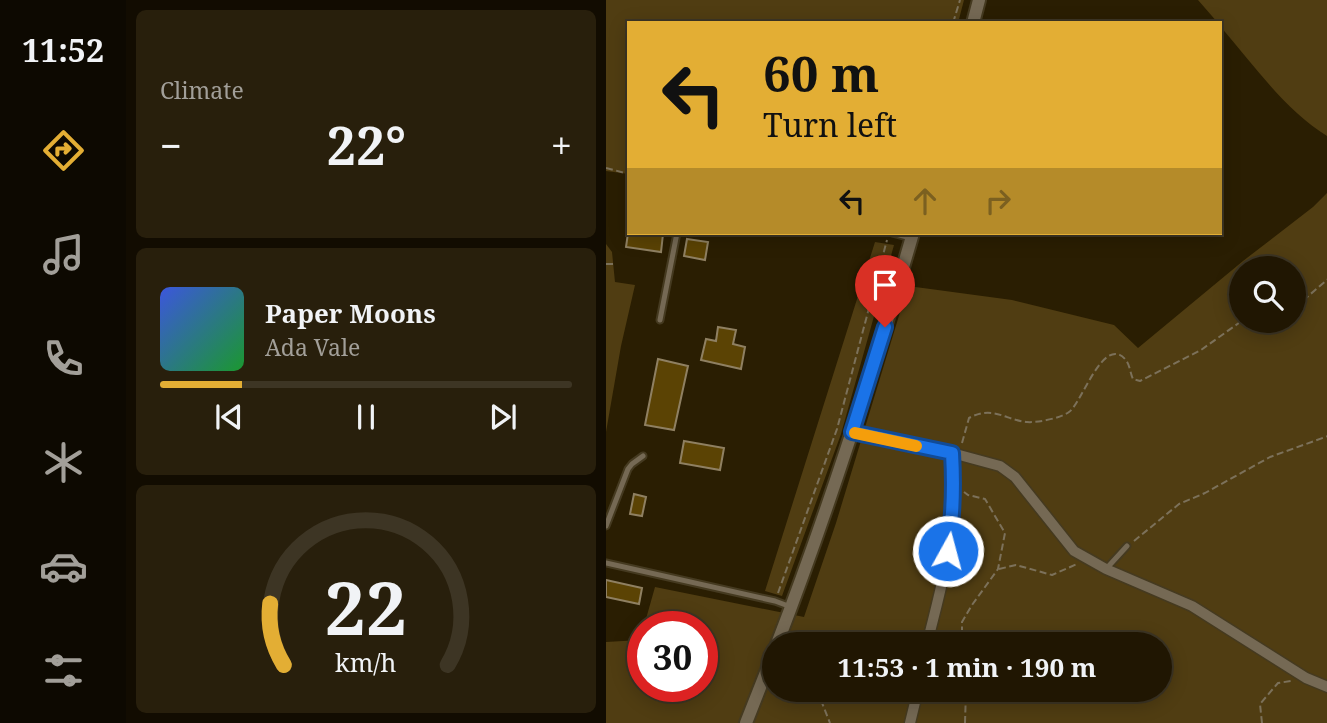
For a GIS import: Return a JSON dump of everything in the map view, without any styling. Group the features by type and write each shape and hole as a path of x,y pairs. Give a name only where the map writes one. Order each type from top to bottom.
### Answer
{"street":[{"path":"974,21 979,0"},
{"path":"782,632 823,521 879,349 912,236"},
{"path":"852,432 1000,466 1015,477 1074,551 1106,569 1192,606 1306,678 1328,687"},
{"path":"930,632 945,571 951,530 956,454"},
{"path":"746,723 762,682"},
{"path":"910,723 915,702"}],"lane":[{"path":"660,320 677,235"},
{"path":"606,526 628,469 643,456"},
{"path":"1106,569 1128,546"},
{"path":"606,564 775,601 791,607"}],"path":[{"path":"954,21 960,0"},
{"path":"606,168 627,173"},
{"path":"775,601 837,429 889,235"},
{"path":"606,264 613,264"},
{"path":"1306,298 1328,279"},
{"path":"956,454 969,418 979,412 1029,423 1055,418 1076,407 1092,375 1109,355 1124,357 1133,379 1140,381 1201,350 1229,330"},
{"path":"1128,546 1179,504 1270,457 1328,436"},
{"path":"960,489 968,495 985,499 1005,533 998,569 962,622 962,632"},
{"path":"998,569 1016,565 1052,575 1088,559"},
{"path":"1262,723 1260,704 1278,683 1306,678"},
{"path":"822,702 831,723"},
{"path":"965,723 966,702"}],"shaded area":[{"path":"606,0 964,0 959,21 627,21 627,174 606,171"},
{"path":"1198,0 1327,0 1327,136 1283,99 1222,28 1222,21 1216,21"},
{"path":"1327,193 1327,723 606,723 606,642 627,641 627,702 718,702 718,611 648,611 655,587 804,617 836,523 908,286 1012,300 1114,325 1138,348 1229,273 1229,333 1306,333 1306,256 1249,256"},
{"path":"875,242 894,245 841,434 782,596 765,591"},
{"path":"606,244 612,252 615,282 635,285 606,432"}],"building":[{"path":"628,235 663,235 661,252 626,247"},
{"path":"687,239 708,242 705,260 684,256"},
{"path":"718,327 736,330 733,344 745,347 741,369 701,360 706,339 716,341"},
{"path":"658,359 688,366 674,430 645,425"},
{"path":"684,441 724,448 720,470 680,463"},
{"path":"634,494 646,497 642,516 630,514"},
{"path":"606,580 642,588 639,604 606,597"}],"slow traffic":[{"path":"855,433 916,446"}],"route":[{"path":"885,327 852,432 952,453 954,489 948,551"}]}
